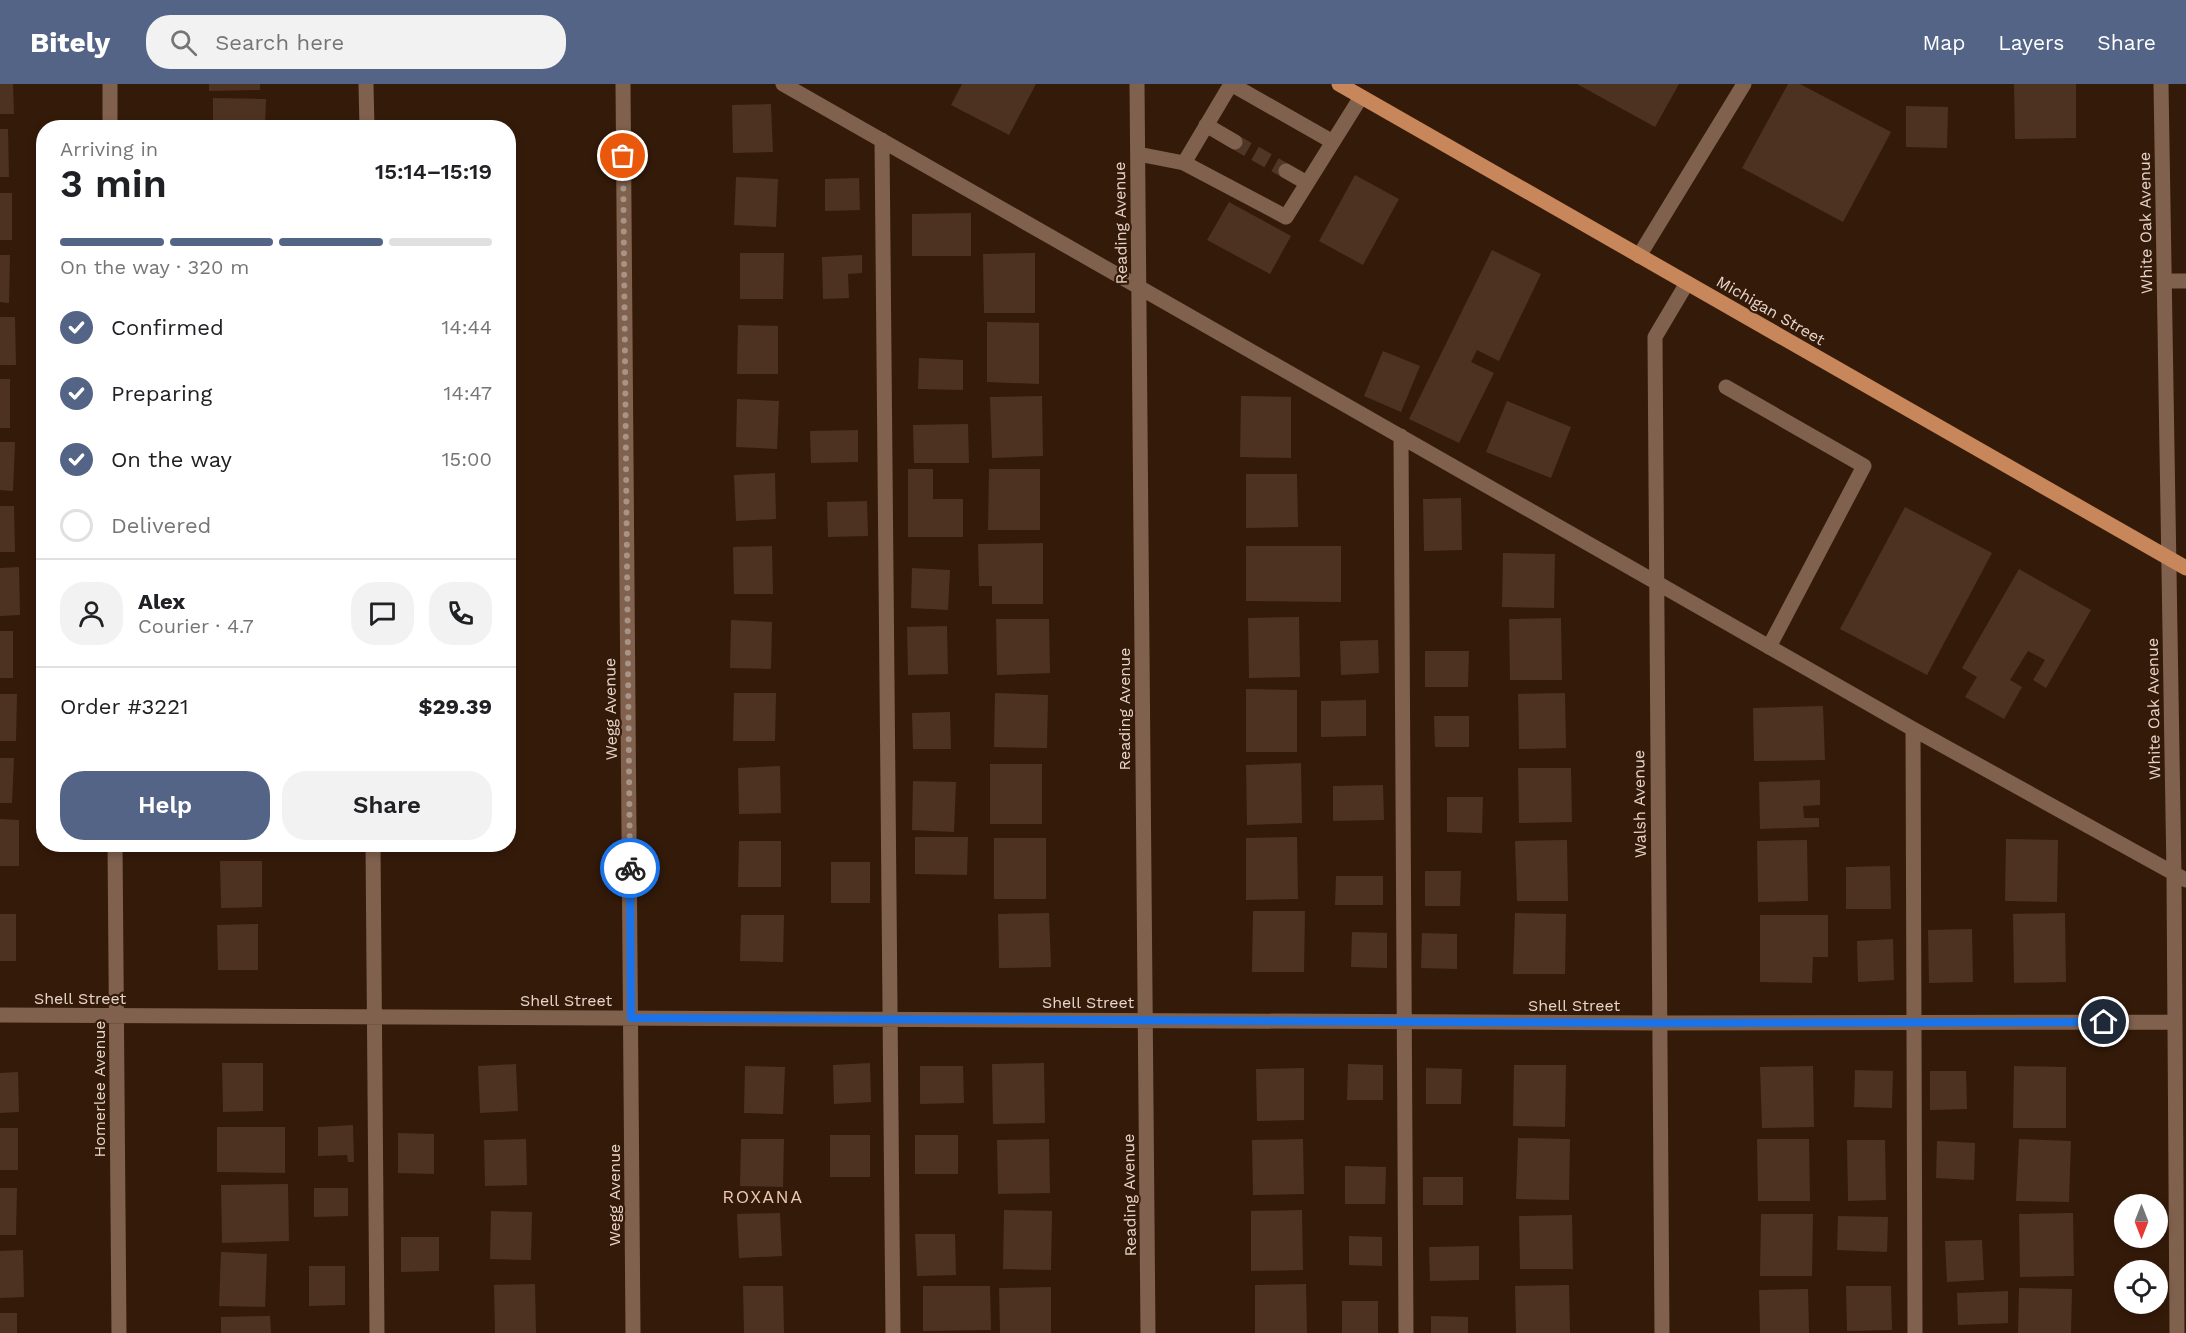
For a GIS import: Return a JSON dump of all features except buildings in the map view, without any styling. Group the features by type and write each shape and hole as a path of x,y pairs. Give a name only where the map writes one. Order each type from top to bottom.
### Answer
{"main road":[{"name":"Michigan Street","path":"1339,84 2186,568"}],"street":[{"path":"110,84 110,120"},
{"path":"366,84 367,120"},
{"name":"Wegg Avenue","path":"623,84 633,1333"},
{"path":"783,84 1913,729 2180,878"},
{"name":"Reading Avenue","path":"1137,84 1148,1333"},
{"path":"1184,163 1232,84 1333,142"},
{"path":"1639,256 1744,84"},
{"name":"White Oak Avenue","path":"2161,84 2168,558 2180,878 2175,1022 2181,1158 2177,1333"},
{"path":"1138,154 1184,163 1286,218 1361,96"},
{"path":"1206,125 1235,142"},
{"path":"882,140 893,1333"},
{"path":"1286,171 1307,183"},
{"path":"2164,281 2186,281"},
{"name":"Walsh Avenue","path":"1662,1333 1655,337 1687,283"},
{"path":"1726,387 1864,466 1769,647"},
{"path":"1401,436 1402,1022 1406,1333"},
{"path":"1913,729 1912,1023 1915,1333"},
{"name":"Homerlee Avenue","path":"116,852 119,1333"},
{"path":"373,852 377,1333"},
{"name":"Shell Street","path":"0,1015 1659,1023 2175,1022"}],"tunnel":[{"path":"1235,142 1286,171"}],"way so far":[{"path":"623,156 630,868"}],"district":[{"name":"ROXANA","path":"763,1197"}],"route":[{"path":"630,868 631,1018 1659,1023 2104,1022"}]}
